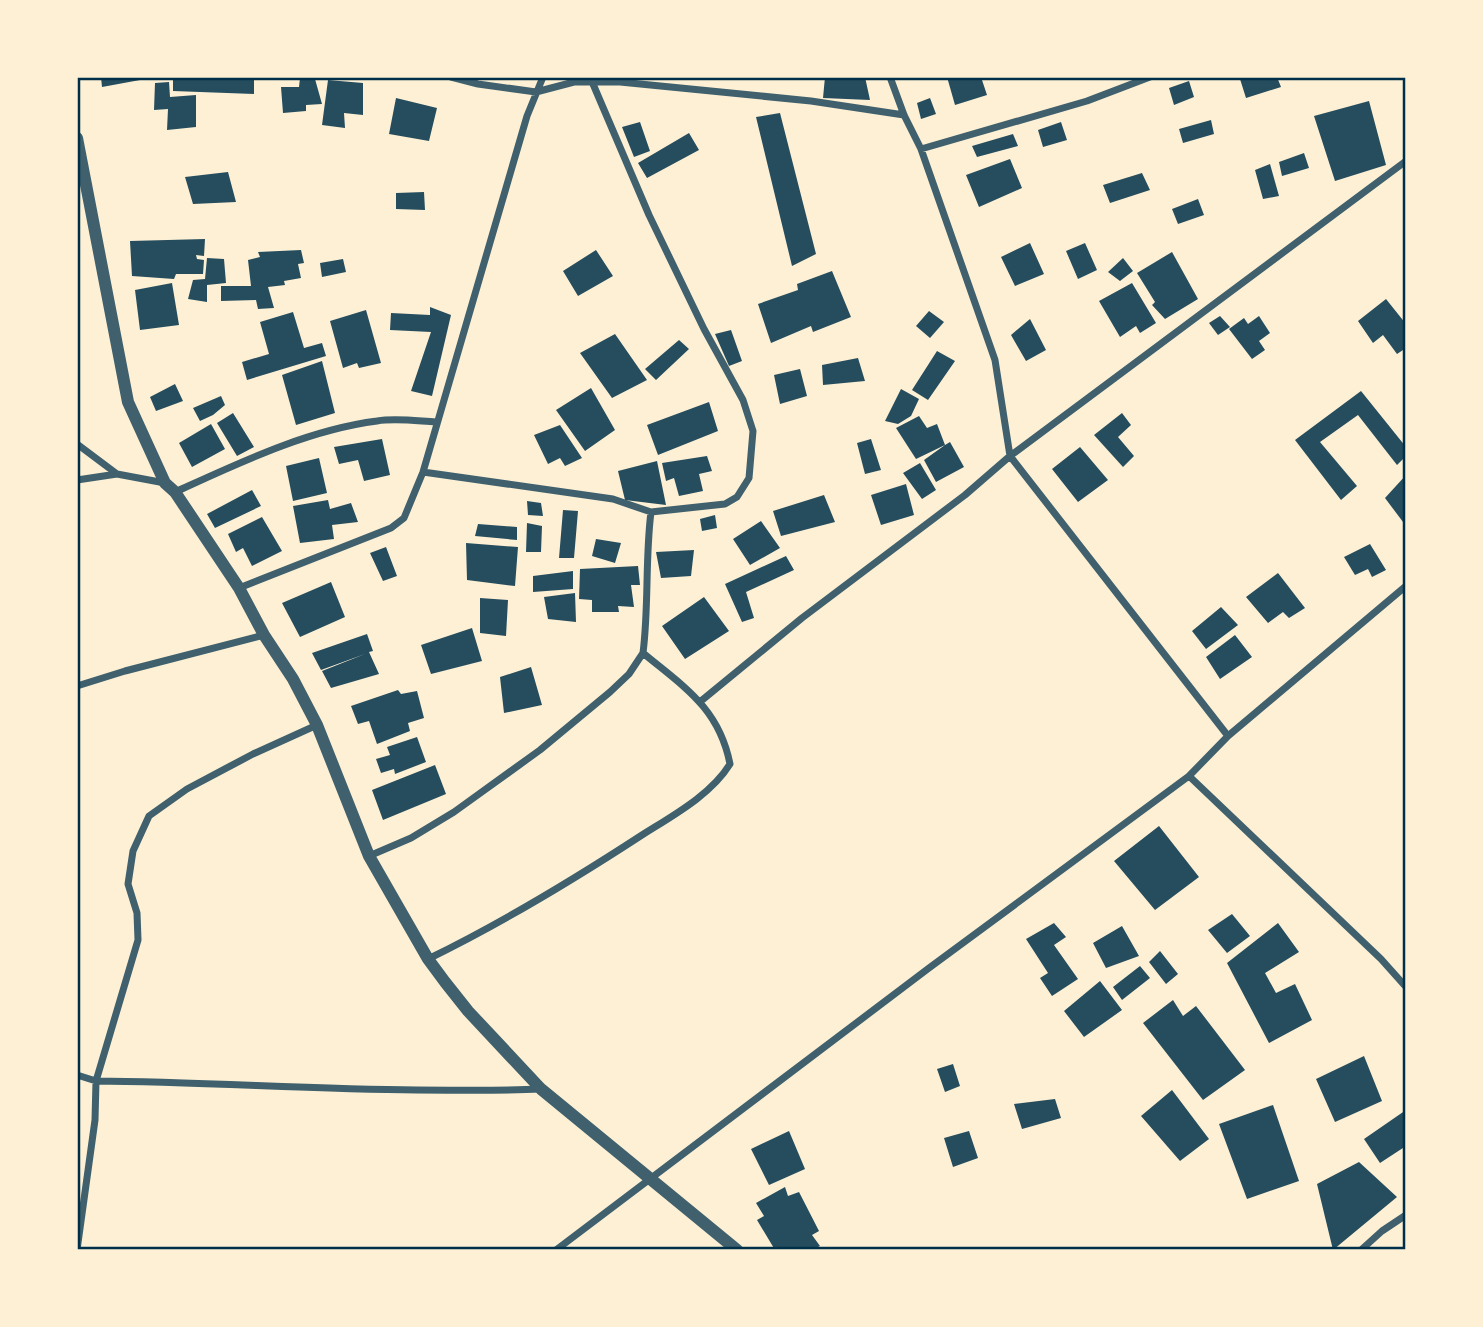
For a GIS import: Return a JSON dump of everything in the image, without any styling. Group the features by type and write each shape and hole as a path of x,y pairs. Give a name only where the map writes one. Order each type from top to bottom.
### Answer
{"street":[{"path":"451,77 478,84 536,92 574,82 620,82 797,100 904,115"},
{"path":"239,588 391,527 404,518 423,472 527,116 543,77"},
{"path":"890,77 904,115 921,149 995,360 1010,456 1228,736"},
{"path":"921,149 1087,101 1150,77"},
{"path":"423,472 613,499 651,512 725,504 737,497 749,478 753,431 743,400 704,329 649,215 593,84"},
{"path":"77,138 128,402 165,483 176,492 239,588 264,635 293,679 317,725 369,856 428,959 468,1011 541,1089 737,1250"},
{"path":"701,701 802,618 965,495 1010,456 1406,161"},
{"path":"176,492 239,463 321,433 378,421 436,422"},
{"path":"77,444 117,474"},
{"path":"77,480 117,474 165,483"},
{"path":"369,856 411,838 454,812 540,750 629,674 643,653 651,512"},
{"path":"556,1250 939,960 1189,776 1228,736 1406,586"},
{"path":"77,686 264,635"},
{"path":"428,959 478,935 612,855 707,790 730,764 726,743 701,701 643,653"},
{"path":"77,1250 95,1120 96,1081 138,940 137,913 128,884 133,851 149,816 187,789 253,754 317,725"},
{"path":"1189,776 1406,986"},
{"path":"77,1075 96,1081 220,1083 326,1089 541,1089"},
{"path":"1361,1250 1382,1231 1406,1215"}],"building":[{"path":"101,77 151,77 151,78 102,87"},
{"path":"173,77 254,77 254,94 173,91"},
{"path":"825,77 865,77 870,100 823,98"},
{"path":"947,77 981,77 987,95 955,105"},
{"path":"1277,77 1281,87 1246,98 1240,79"},
{"path":"300,78 315,79 322,104 306,105 306,111 283,113 281,87 299,87"},
{"path":"328,80 363,83 363,115 344,113 345,128 322,125"},
{"path":"1189,81 1194,97 1174,105 1169,88"},
{"path":"169,82 170,97 196,95 196,127 167,130 168,109 154,110 155,83"},
{"path":"396,98 437,108 429,141 389,134"},
{"path":"930,98 936,114 921,119 917,103"},
{"path":"1369,101 1386,165 1335,181 1314,116"},
{"path":"780,113 816,254 792,266 756,117"},
{"path":"1211,120 1214,134 1183,143 1179,129"},
{"path":"640,122 650,151 634,157 622,127"},
{"path":"1061,122 1067,140 1043,147 1038,130"},
{"path":"689,133 699,150 647,178 638,163"},
{"path":"1013,134 1018,146 977,157 972,146"},
{"path":"1304,153 1309,168 1282,176 1279,162"},
{"path":"1010,159 1022,188 979,207 966,175"},
{"path":"1270,164 1279,196 1263,199 1255,170"},
{"path":"228,172 236,202 193,204 185,177"},
{"path":"1142,173 1150,190 1110,203 1103,185"},
{"path":"424,192 425,210 396,209 396,193"},
{"path":"1198,199 1204,215 1178,224 1172,209"},
{"path":"205,239 204,256 196,255 197,259 204,260 203,274 176,274 174,279 132,276 130,241"},
{"path":"1030,243 1044,274 1015,286 1001,257"},
{"path":"1085,243 1097,270 1078,279 1066,251"},
{"path":"301,250 304,263 298,264 301,278 284,281 285,285 268,287 274,308 258,309 256,300 221,301 221,286 251,286 248,260 260,257 258,252"},
{"path":"596,250 613,276 578,296 563,271"},
{"path":"1172,252 1198,299 1165,319 1152,305 1155,302 1137,273"},
{"path":"207,258 224,259 226,283 207,285 207,302 188,299 193,280 205,279"},
{"path":"1123,258 1133,271 1120,281 1108,272"},
{"path":"343,259 346,272 322,277 320,263"},
{"path":"832,271 851,317 813,332 811,326 771,343 758,304 798,290 797,284"},
{"path":"172,283 179,325 140,330 135,290"},
{"path":"1132,283 1156,323 1140,333 1136,326 1120,337 1099,301"},
{"path":"1386,299 1406,324 1406,348 1397,354 1383,335 1373,343 1358,321"},
{"path":"430,307 451,315 432,396 411,391 431,332 390,330 391,313 430,315"},
{"path":"366,310 381,363 359,368 357,363 343,368 330,321"},
{"path":"929,311 944,322 930,338 916,326"},
{"path":"293,312 304,348 322,343 326,356 247,380 242,362 269,354 260,322"},
{"path":"1220,316 1230,327 1218,335 1209,323"},
{"path":"1259,316 1270,333 1259,341 1265,350 1252,359 1229,329 1244,318 1248,324"},
{"path":"1030,319 1046,350 1026,361 1011,335"},
{"path":"731,330 742,361 729,366 715,334"},
{"path":"615,334 647,380 612,398 580,353"},
{"path":"679,340 689,349 656,380 645,369"},
{"path":"937,351 955,361 928,400 912,390"},
{"path":"858,358 865,381 823,385 822,365"},
{"path":"322,361 335,413 296,425 282,375"},
{"path":"800,369 807,396 780,404 774,375"},
{"path":"175,384 183,401 156,411 150,397"},
{"path":"591,388 615,430 585,451 556,410"},
{"path":"901,389 919,399 911,416 898,424 885,421"},
{"path":"1361,391 1406,447 1406,456 1397,465 1358,415 1320,442 1357,486 1341,500 1295,440"},
{"path":"221,396 225,405 200,421 193,408"},
{"path":"709,402 718,431 658,455 647,425"},
{"path":"233,413 254,447 237,456 217,423"},
{"path":"1122,413 1131,425 1118,437 1134,456 1123,467 1094,435"},
{"path":"919,416 927,428 937,424 945,445 916,459 896,428"},
{"path":"211,424 225,449 192,467 179,443"},
{"path":"560,425 582,458 565,466 560,458 548,464 534,435"},
{"path":"382,439 390,475 364,481 358,460 339,464 334,447"},
{"path":"871,439 881,470 865,474 857,443"},
{"path":"950,442 964,467 936,482 924,460"},
{"path":"1080,447 1108,480 1078,502 1052,469"},
{"path":"707,456 712,471 699,474 703,491 679,496 674,478 666,481 662,463"},
{"path":"319,458 327,493 293,501 286,466"},
{"path":"657,461 666,505 625,500 618,471"},
{"path":"920,463 936,490 922,499 903,473"},
{"path":"1406,475 1406,526 1385,498"},
{"path":"906,484 914,515 881,525 871,495"},
{"path":"252,490 261,506 215,528 207,514"},
{"path":"824,495 835,522 781,536 773,511"},
{"path":"328,500 330,509 351,503 358,522 332,525 334,539 300,543 293,506"},
{"path":"527,501 541,503 543,516 528,515"},
{"path":"563,510 578,511 574,558 559,558"},
{"path":"715,515 717,528 702,531 700,519"},
{"path":"262,517 282,551 252,566 243,548 236,552 228,534"},
{"path":"761,521 780,548 750,565 733,539"},
{"path":"527,523 542,526 541,552 526,552"},
{"path":"478,524 517,527 517,540 475,536"},
{"path":"596,539 621,543 615,563 592,556"},
{"path":"466,543 518,547 515,586 467,580"},
{"path":"1370,544 1386,570 1372,577 1368,569 1355,575 1344,557"},
{"path":"386,547 397,576 383,581 370,553"},
{"path":"694,550 691,576 661,578 656,552"},
{"path":"786,556 794,570 746,592 754,618 742,622 725,584"},
{"path":"638,566 640,585 631,585 634,607 618,606 619,612 592,612 592,600 579,599 580,569"},
{"path":"573,571 573,589 533,592 533,576"},
{"path":"1278,573 1305,608 1289,618 1283,612 1268,623 1246,597"},
{"path":"331,582 345,617 300,637 282,603"},
{"path":"575,593 576,622 548,619 544,597"},
{"path":"704,597 729,631 685,659 662,626"},
{"path":"480,598 508,600 506,636 480,633"},
{"path":"1221,607 1238,625 1206,649 1192,631"},
{"path":"472,628 482,661 431,674 421,645"},
{"path":"367,634 373,651 369,652 379,674 331,688 322,671 365,654 321,670 312,653"},
{"path":"1235,635 1252,657 1220,679 1206,657"},
{"path":"531,667 542,705 504,713 500,677"},
{"path":"398,690 401,694 417,691 424,718 408,723 410,731 377,744 369,721 358,724 351,706"},
{"path":"417,737 426,762 395,774 394,769 381,773 376,759 390,755 387,747"},
{"path":"435,765 446,794 383,820 372,790"},
{"path":"1159,826 1199,877 1155,910 1114,861"},
{"path":"1232,914 1250,936 1227,953 1208,930"},
{"path":"1054,923 1066,937 1054,945 1078,979 1052,996 1040,978 1048,973 1026,939"},
{"path":"1278,923 1299,952 1265,973 1276,993 1295,984 1312,1020 1269,1043 1227,963"},
{"path":"1122,926 1139,956 1106,968 1093,943"},
{"path":"1160,951 1178,974 1166,984 1149,962"},
{"path":"1140,966 1150,978 1122,1000 1113,987"},
{"path":"1100,981 1122,1010 1084,1037 1064,1011"},
{"path":"1173,1000 1183,1016 1196,1006 1245,1070 1203,1100 1143,1023"},
{"path":"1364,1056 1382,1101 1335,1122 1316,1079"},
{"path":"953,1064 960,1086 945,1092 937,1069"},
{"path":"1172,1090 1209,1139 1180,1161 1141,1116"},
{"path":"1055,1099 1061,1118 1022,1129 1014,1104"},
{"path":"1273,1105 1299,1181 1247,1199 1219,1124"},
{"path":"1406,1110 1406,1146 1380,1163 1364,1139"},
{"path":"789,1131 805,1169 769,1185 751,1149"},
{"path":"969,1131 978,1158 953,1167 944,1138"},
{"path":"1359,1162 1397,1197 1333,1250 1317,1184"},
{"path":"785,1187 788,1196 799,1192 819,1231 812,1235 820,1246 812,1250 775,1250 757,1220 764,1216 756,1203"}]}
